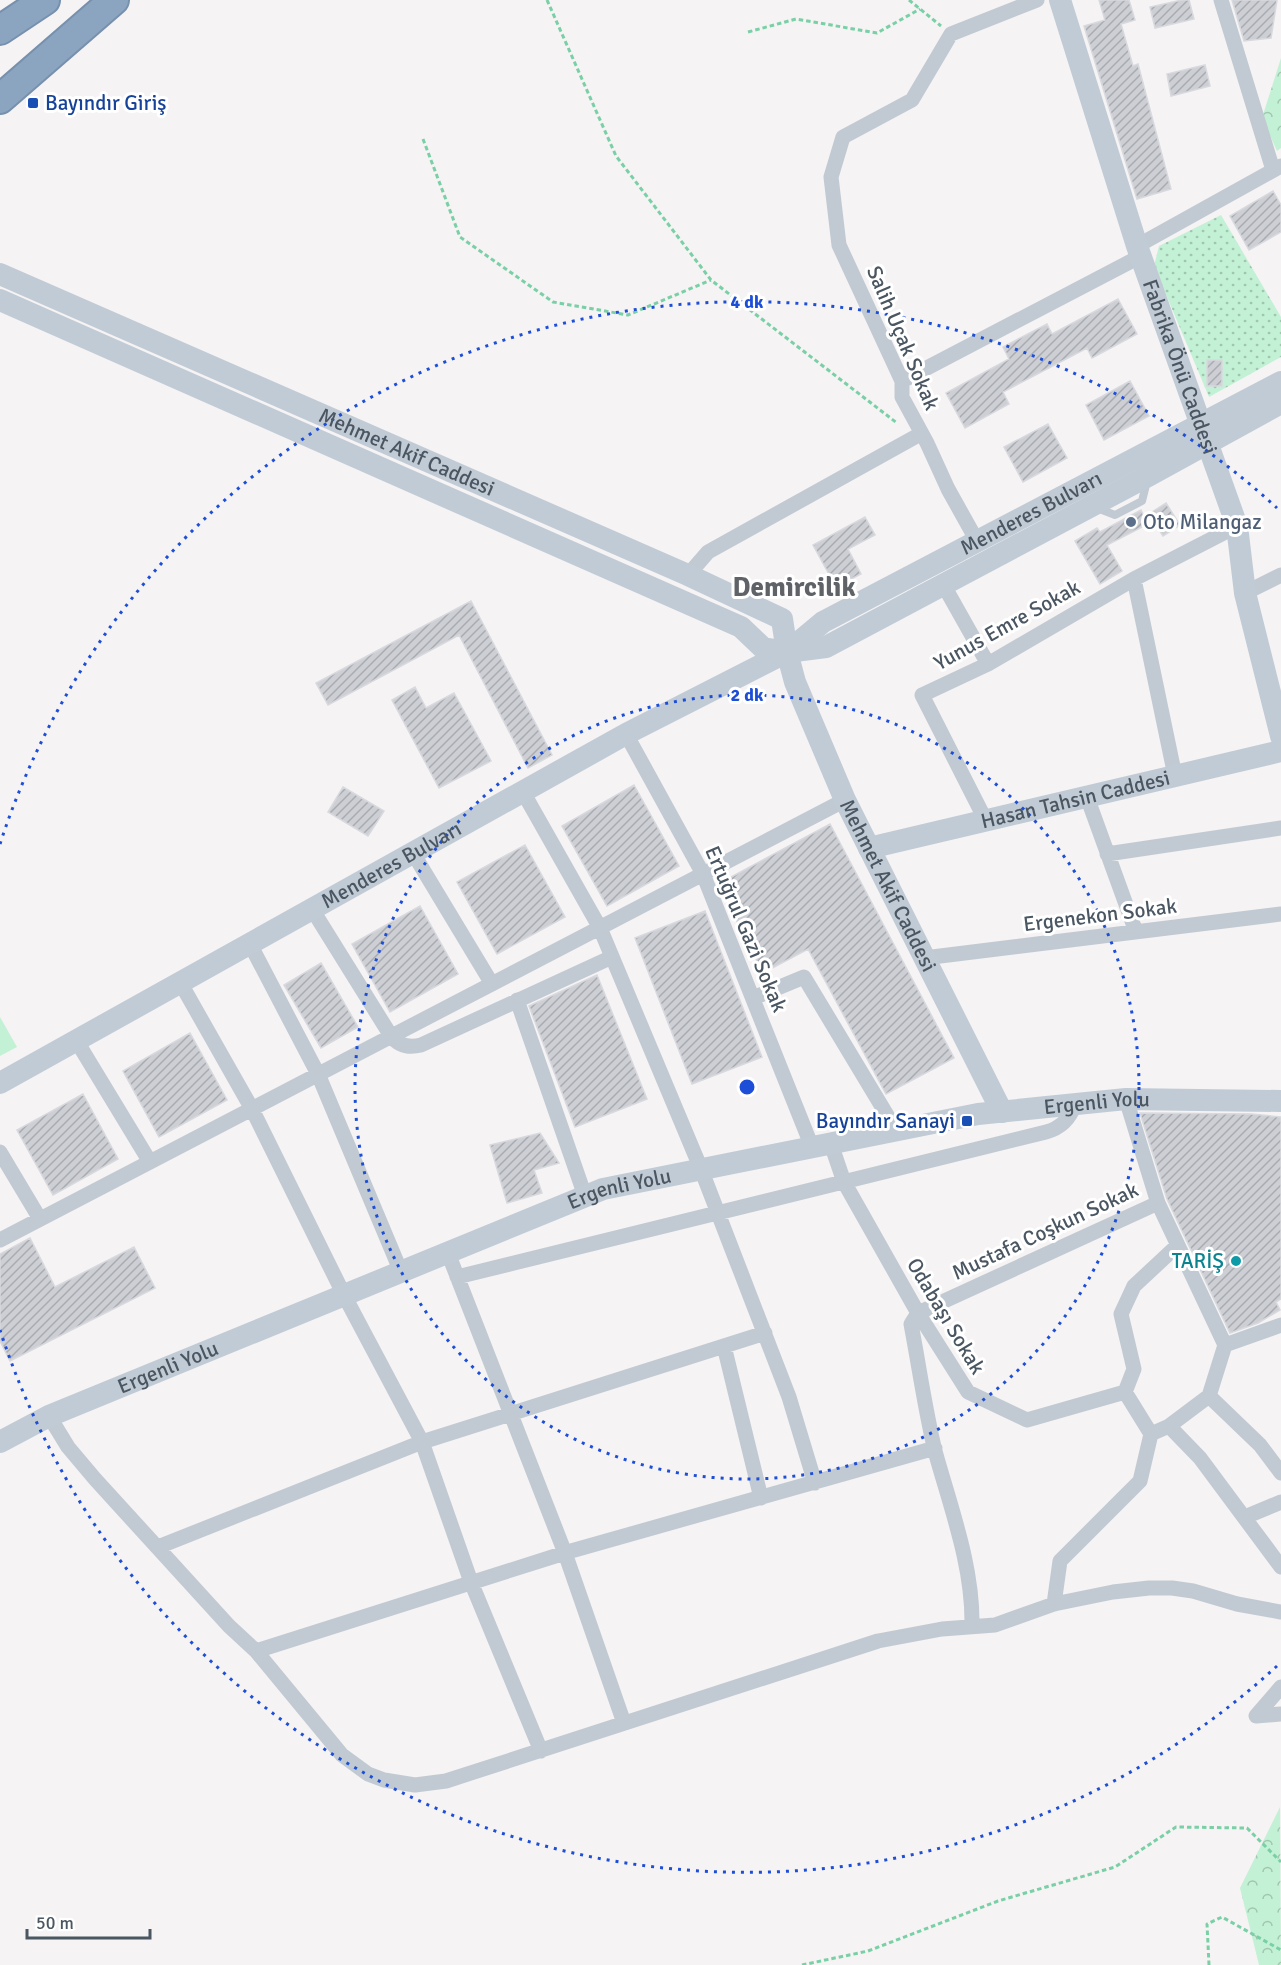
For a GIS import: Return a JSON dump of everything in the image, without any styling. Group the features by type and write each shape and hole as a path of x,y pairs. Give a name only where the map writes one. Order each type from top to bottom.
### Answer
{"highway":[{"path":"0,30 45,0"},
{"path":"4,98 114,0"}],"street":[{"path":"951,34 1037,0"},
{"name":"Fabrika Önü Caddesi","path":"1060,0 1139,251 1238,526 1245,593 1281,736"},
{"path":"902,381 1139,251 1277,168 1221,0"},
{"name":"Salih Uçak Sokak","path":"951,34 912,100 843,137 831,177 839,245 902,381 902,397 977,541"},
{"name":"Mehmet Akif Caddesi","path":"0,274 688,575 782,619 795,682 844,800 1002,1112"},
{"name":"Mehmet Akif Caddesi","path":"0,300 741,627 763,648 787,652"},
{"name":"Menderes Bulvarı","path":"787,652 826,646 1148,476 1281,382"},
{"name":"Menderes Bulvarı","path":"0,1083 626,734 787,652 823,622 977,541 1205,434 1281,403"},
{"path":"688,575 708,552 915,437"},
{"name":"Yunus Emre Sokak","path":"986,821 922,695 988,664 1134,579 1238,526"},
{"path":"1245,593 1281,574"},
{"path":"1134,579 1175,776"},
{"path":"943,584 988,664"},
{"name":"Ertuğrul Gazi Sokak","path":"626,734 704,874 753,998 821,1145"},
{"name":"Hasan Tahsin Caddesi","path":"869,848 1281,751"},
{"path":"523,792 600,928 701,1169 765,1333 789,1398 815,1483"},
{"path":"1087,797 1136,932"},
{"path":"0,1240 844,800"},
{"path":"1107,854 1281,828"},
{"path":"413,853 492,984"},
{"path":"312,909 391,1036 403,1046 415,1046 612,957"},
{"name":"Ergenekon Sokak","path":"924,958 1281,914"},
{"path":"250,944 318,1074 401,1272"},
{"path":"753,998 804,977 896,1130"},
{"path":"180,982 252,1108 344,1295 422,1442 471,1582 541,1751"},
{"path":"517,1000 585,1196"},
{"path":"76,1040 150,1162"},
{"path":"1126,1099 1158,1203 1225,1345 1209,1396 1169,1426 1151,1434"},
{"name":"Ergenli Yolu","path":"0,1442 49,1416 603,1189 978,1114 1126,1099 1281,1101"},
{"path":"457,1277 1054,1130 1068,1119 1075,1104"},
{"name":"Odabaşı Sokak","path":"821,1145 918,1313 968,1392 1027,1420 1125,1392"},
{"path":"0,1152 40,1219"},
{"name":"Mustafa Coşkun Sokak","path":"918,1313 1158,1203"},
{"path":"1054,1604 1060,1561 1140,1481 1151,1434 1125,1392 1134,1369 1121,1314 1134,1286 1178,1245"},
{"path":"448,1253 565,1553 624,1723"},
{"path":"918,1313 911,1324 935,1448 964,1554 972,1605 972,1626"},
{"path":"1225,1345 1281,1325"},
{"path":"158,1547 422,1442 765,1333"},
{"path":"724,1346 761,1498"},
{"path":"1209,1396 1260,1445 1281,1473"},
{"path":"49,1416 68,1447 229,1626 256,1651 342,1755 368,1774 384,1780 415,1785 431,1784 541,1751 878,1641 912,1634 995,1625 1054,1604 1113,1592 1172,1588 1281,1612"},
{"path":"1169,1426 1200,1458 1281,1567"},
{"path":"256,1651 565,1553 935,1448"},
{"path":"1245,1517 1281,1502"},
{"path":"1281,1688 1256,1716 1281,1714"}],"path":[{"path":"547,0 616,156 711,280 915,437"},
{"path":"909,0 951,34"},
{"path":"748,32 796,19 877,33 920,9"},
{"path":"423,140 460,237 553,302 628,315 711,280"},
{"path":"802,1965 868,1951 998,1901 1115,1867 1176,1827 1247,1828 1281,1862"},
{"path":"1209,1965 1207,1924 1222,1917 1281,1950"}],"green space":[{"path":"1281,58 1281,148 1277,151 1262,118"},
{"path":"1221,215 1281,317 1281,357 1209,397 1154,266 1159,246"},
{"path":"0,1017 17,1047 0,1056"},
{"path":"1280,1807 1281,1965 1259,1965 1240,1888"}],"building":[{"path":"1099,0 1129,0 1135,20 1121,24 1133,66 1138,64 1171,189 1137,199 1084,26 1105,20"},
{"path":"1189,0 1194,19 1155,28 1150,7"},
{"path":"1232,0 1277,0 1271,38 1244,41"},
{"path":"1205,65 1210,86 1171,96 1167,74"},
{"path":"1273,191 1281,205 1281,232 1249,250 1230,216"},
{"path":"1118,299 1137,334 1092,358 1087,348 1003,392 1009,404 965,428 946,393 1009,359 1003,347 1047,324 1052,334"},
{"path":"1207,360 1222,360 1222,386 1207,386"},
{"path":"1130,381 1149,416 1104,440 1086,405"},
{"path":"1048,424 1067,458 1023,482 1004,447"},
{"path":"1166,503 1180,525 1163,536 1149,514"},
{"path":"1141,510 1148,524 1107,545 1122,571 1100,584 1075,541 1097,528 1100,532"},
{"path":"865,517 875,535 848,549 861,574 836,587 813,545"},
{"path":"471,601 552,755 528,768 459,635 328,705 316,683"},
{"path":"415,687 426,708 454,693 491,761 439,788 392,700"},
{"path":"634,785 679,866 607,906 562,826"},
{"path":"343,787 384,811 368,836 328,812"},
{"path":"830,824 954,1058 886,1094 808,949 763,973 718,884"},
{"path":"525,845 565,917 497,954 457,882"},
{"path":"420,906 458,974 390,1012 352,944"},
{"path":"705,911 762,1057 692,1084 635,938"},
{"path":"321,963 358,1027 321,1048 284,985"},
{"path":"597,975 647,1099 575,1127 529,1006"},
{"path":"190,1033 227,1100 159,1137 123,1071"},
{"path":"83,1094 118,1159 53,1195 17,1130"},
{"name":"TARİŞ","path":"1140,1113 1251,1114 1281,1117 1281,1299 1276,1302 1280,1310 1258,1323 1230,1333 1167,1199"},
{"path":"540,1133 559,1163 534,1170 542,1193 507,1203 490,1145"},
{"path":"30,1238 55,1287 134,1247 155,1288 10,1361 0,1341 0,1254"}],"place":[{"name":"Bayındır Giriş","path":"33,103"},
{"name":"Oto Milangaz","path":"1131,522"},
{"name":"Bayındır Sanayi","path":"967,1121"},
{"name":"TARİŞ","path":"1236,1261"}],"district":[{"name":"Demircilik","path":"794,587"}]}
